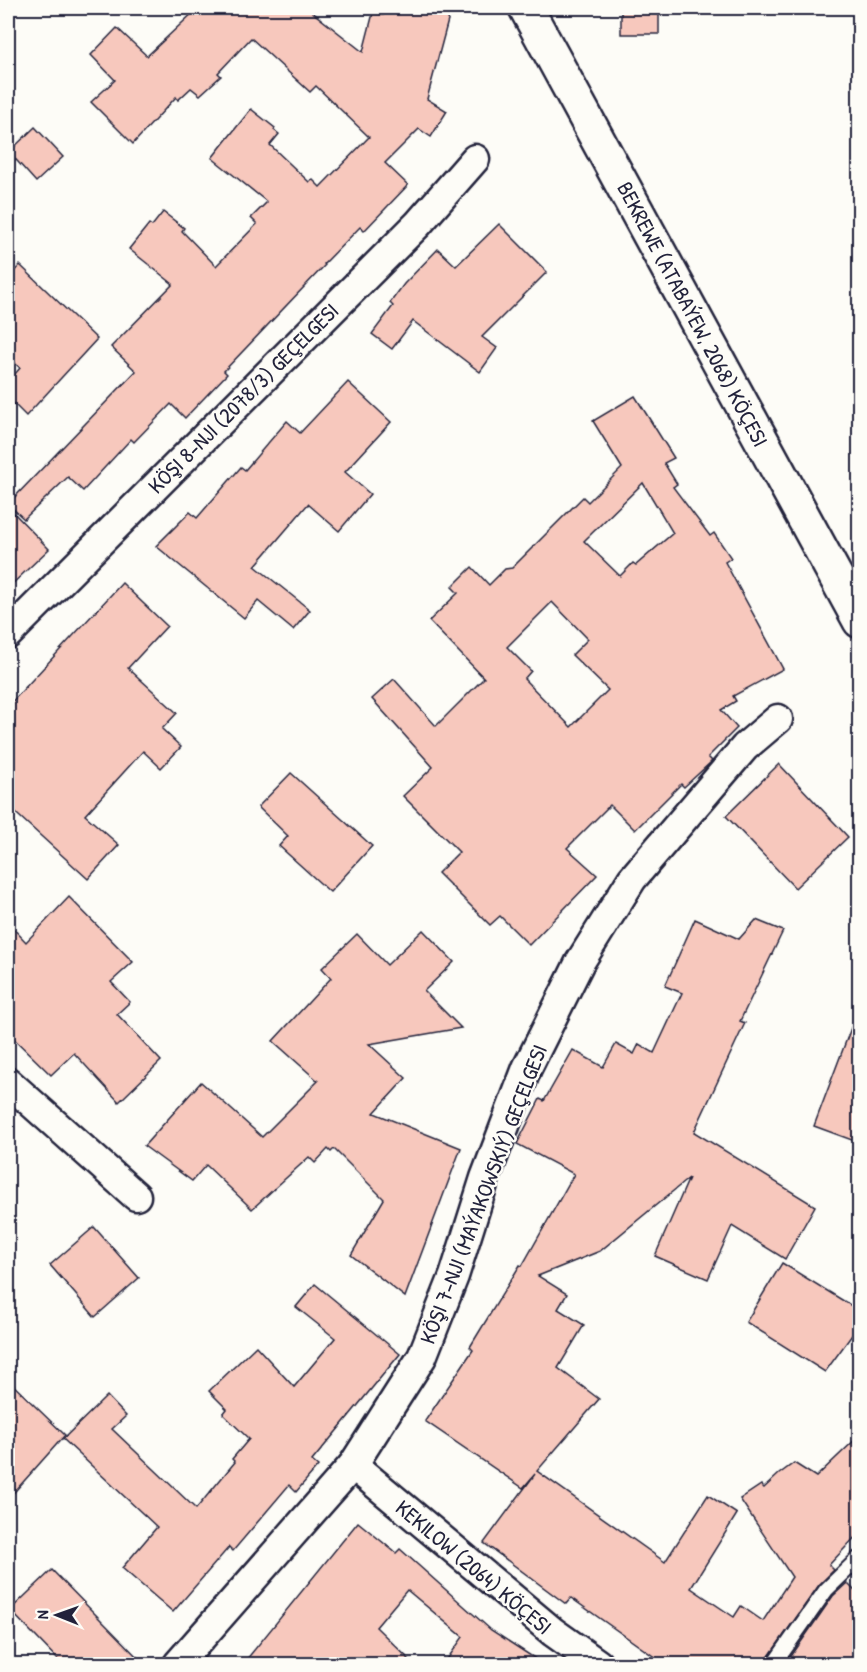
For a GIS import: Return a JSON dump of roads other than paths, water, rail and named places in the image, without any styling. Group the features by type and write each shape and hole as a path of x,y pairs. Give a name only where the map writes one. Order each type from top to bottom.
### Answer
{"main road":[{"name":"BEKREWE (ATABAÝEW, 2068) KÖÇESI","path":"526,8 860,621"}],"street":[{"name":"KÖŞI 8-NJI (2078/3) GEÇELGESI","path":"8,634 418,224 476,159"},
{"name":"KÖŞI 7-NJI (MAÝAKOWSKIÝ) GEÇELGESI","path":"178,1665 353,1466 422,1357 454,1276 485,1178 527,1068 580,962 632,879 745,747 778,718"},
{"path":"8,1082 136,1196"},
{"name":"KEKILOW (2064) KÖÇESI","path":"353,1466 553,1632 598,1665"}],"lane":[{"path":"774,1665 826,1590 859,1558"}]}
